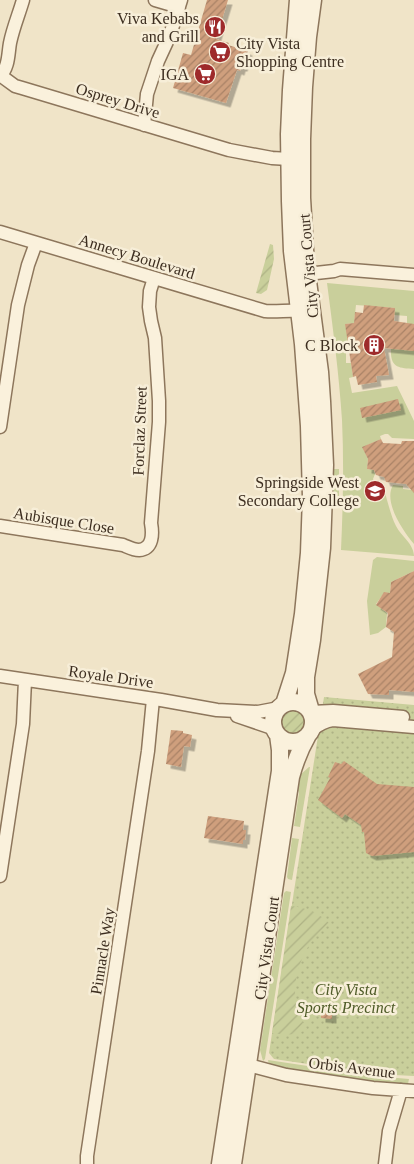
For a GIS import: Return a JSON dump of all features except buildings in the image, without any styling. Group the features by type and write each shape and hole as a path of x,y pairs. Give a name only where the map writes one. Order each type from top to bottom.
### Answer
{"street":[{"path":"0,72 6,67 9,58 10,42 23,0"},
{"path":"138,123 158,61 170,35 180,3 155,0"},
{"name":"City Vista Court","path":"298,0 291,90 293,162 292,251 303,313 320,372 325,465 320,571 306,677 306,694 311,712"},
{"name":"City Vista Court","path":"281,706 296,663 309,553 311,458 303,344 306,270 303,213 293,162 304,87 313,0"},
{"name":"Osprey Drive","path":"0,72 15,86 229,150 259,163 272,166 293,162"},
{"name":"Annecy Boulevard","path":"0,232 265,311 277,318 288,319 303,313"},
{"path":"0,426 18,305 21,267 31,241"},
{"path":"306,270 324,264 340,269 414,275"},
{"name":"Forclaz Street","path":"146,542 151,523 159,422 155,338 149,307 150,291 160,280"},
{"name":"Aubisque Close","path":"0,526 123,545 146,542"},
{"name":"Royale Drive","path":"0,676 157,699 217,710"},
{"path":"0,876 23,724 31,699 30,680"},
{"name":"Pinnacle Way","path":"86,1161 157,699"},
{"path":"217,710 258,712 296,702 307,707 311,712 313,724 310,733"},
{"path":"276,732 274,718 281,706"},
{"path":"217,710 244,718 276,732 284,739 296,742 328,720 414,727"},
{"path":"311,712 333,711 414,718"},
{"name":"City Vista Court","path":"220,1164 280,771 280,750 276,732"},
{"name":"City Vista Court","path":"233,1164 291,777 301,746 310,733"},
{"name":"Orbis Avenue","path":"248,1069 373,1088 414,1091"},
{"path":"384,1164 395,1090"}],"green space":[{"path":"270,244 273,245 274,259 267,290 261,294 256,293"},
{"path":"327,283 414,291 414,369 397,366 392,360 391,349 398,349 407,324 407,316 394,315 395,308 356,305 354,323 346,324 350,353 346,352 346,363 351,363 353,377 349,378 352,393 397,386 414,421 414,439 392,438 385,434 380,436 381,439 363,447 368,459 367,469 374,470 373,479 375,484 381,481 394,521 398,530 412,548 414,556 341,550 342,420 338,369"},
{"path":"334,469 339,469 339,496 333,496 328,486 329,478"},
{"path":"393,485 403,486 403,489 414,489 414,544 400,524 392,508 391,492"},
{"path":"377,557 414,561 414,571 391,582 390,593 384,593 376,604 387,613 386,627 378,633 370,635 367,601 373,560"},
{"name":"City Vista Sports Precinct","path":"324,697 414,705 414,1076 376,1074 274,1059 269,1053"},
{"path":"293,710 301,714 305,722 301,730 293,734 285,730 281,722 285,714"},
{"path":"309,767 300,827 294,826 299,793 297,787 299,776"},
{"path":"292,838 299,839 292,880 287,877"},
{"path":"286,891 291,892 265,1059 263,1061 260,1050 284,893"},
{"path":"291,906 312,911 330,924 321,930 307,948 298,970 295,993 296,1004 300,1017 307,1029 294,1034 272,1033"},
{"path":"268,1060 374,1076 409,1079 408,1084 376,1082 273,1067 269,1065"}],"place":[{"name":"Viva Kebabs and Grill","path":"215,27"},
{"name":"City Vista Shopping Centre","path":"220,52"},
{"name":"IGA","path":"205,74"},
{"name":"C Block","path":"374,345"},
{"name":"Springside West Secondary College","path":"375,491"}]}
